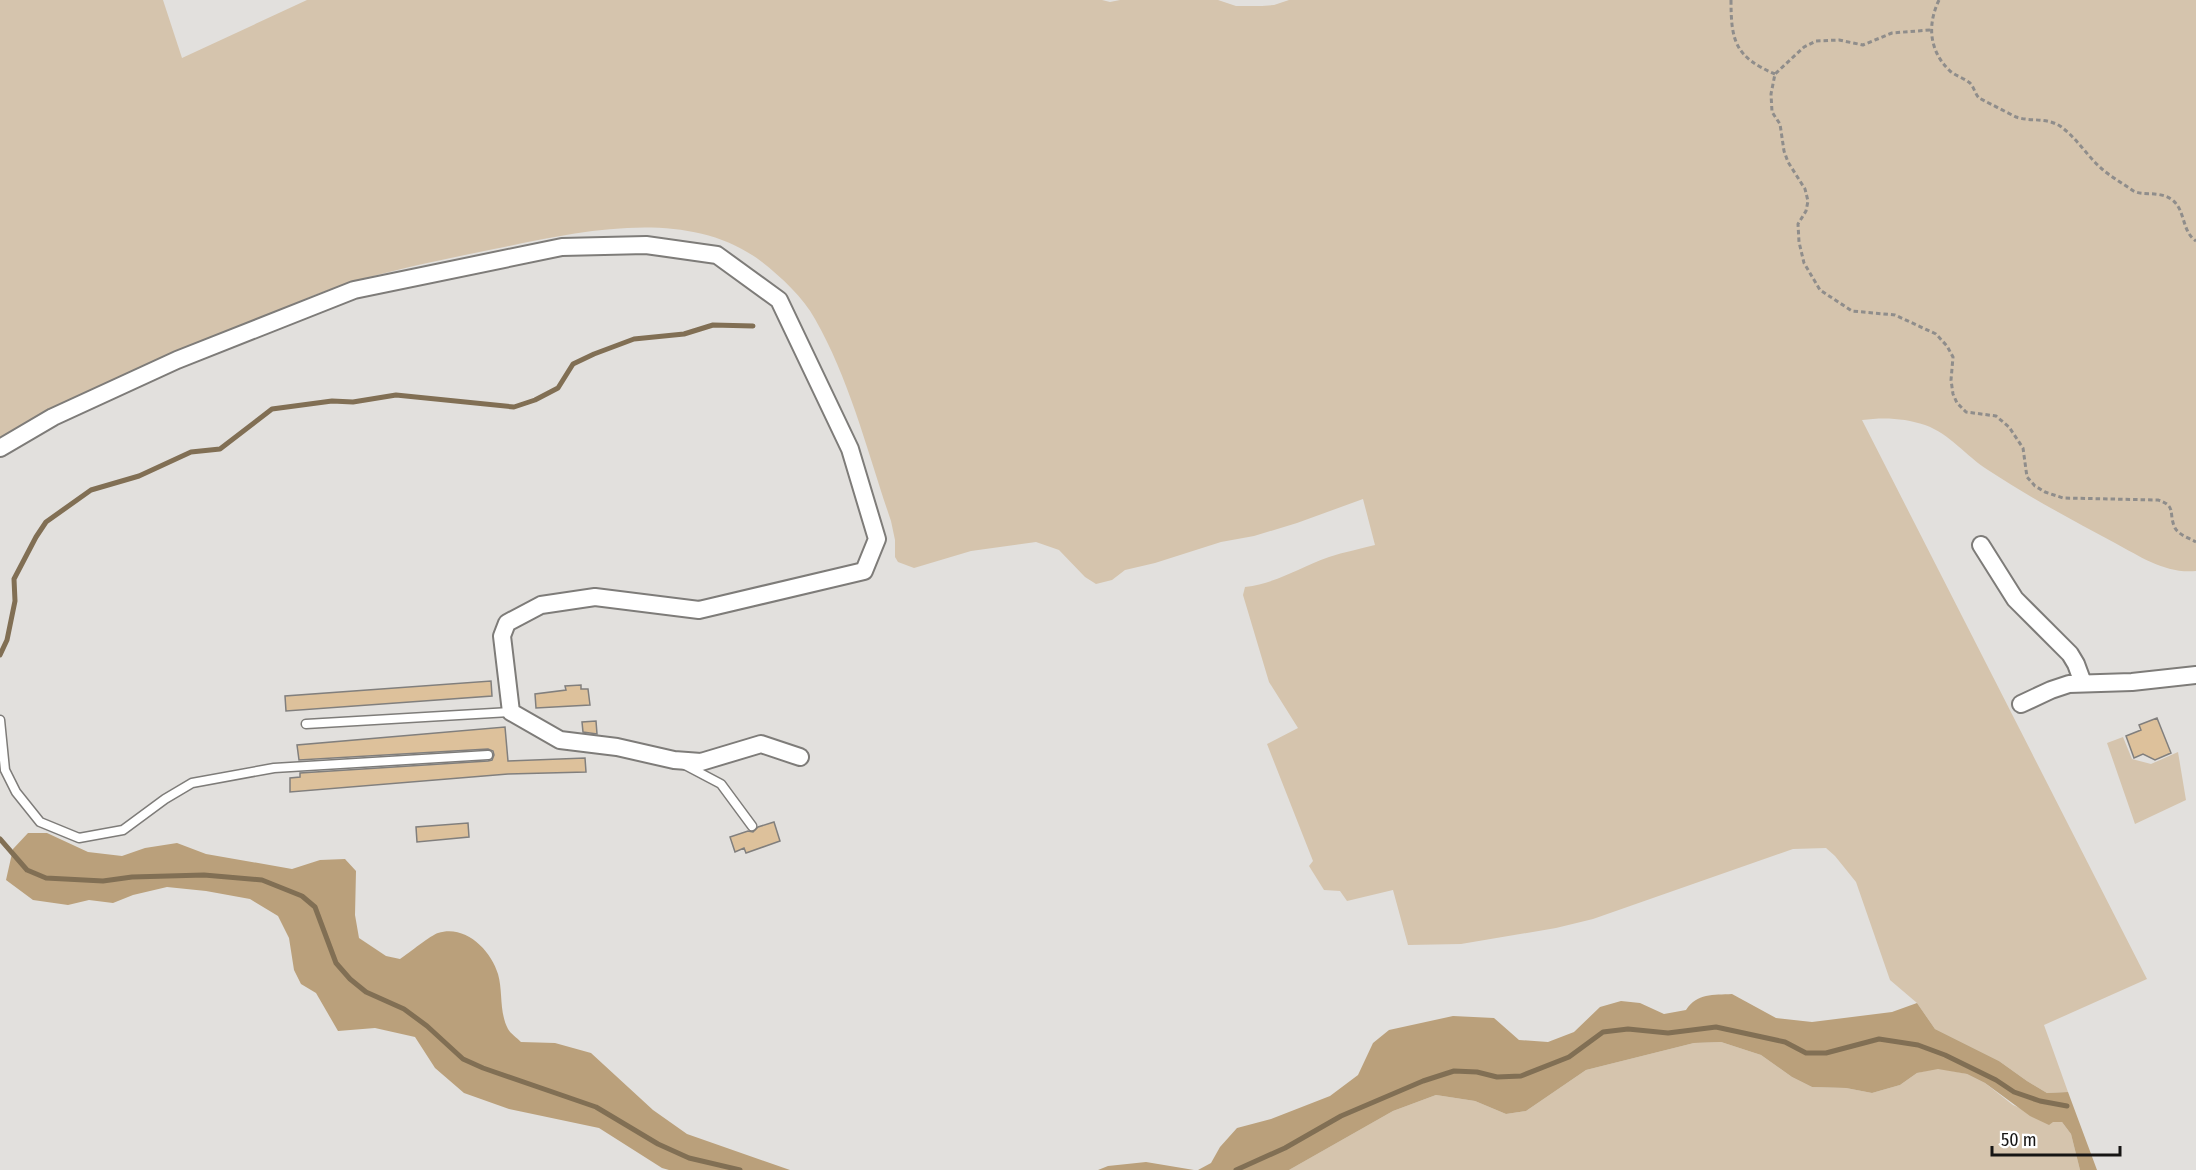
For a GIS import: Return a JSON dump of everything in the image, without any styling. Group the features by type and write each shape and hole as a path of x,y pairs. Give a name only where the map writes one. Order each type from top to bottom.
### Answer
{"street":[{"path":"0,447 53,417 177,360 354,290 562,247 646,245 717,255 779,300 850,449 877,539 864,571 699,610 595,597 541,605 507,623 502,636 511,712 560,740 617,747 674,760 701,762 761,744 800,757"},
{"path":"1981,545 2015,599 2070,654 2083,683"},
{"path":"2021,704 2059,687 2083,683 2196,675"}],"lane":[{"path":"306,724 511,712"},
{"path":"0,720 5,771 16,792 40,822 79,837 123,830 165,799 192,783 274,768 488,755"},
{"path":"674,760 721,783 752,825"}],"path":[{"path":"1731,0 1731,29 1735,41 1757,67 1775,74"},
{"path":"1939,0 1933,13 1930,30 1934,48 1941,61 1951,72 1972,85 1981,99 2017,117 2051,122 2061,127 2100,168 2135,192 2159,193 2171,200 2182,212 2188,234 2196,241"},
{"path":"1930,30 1892,33 1863,45 1839,40 1816,41 1804,46 1775,74 1771,94 1772,112 1780,124 1788,162 1805,189 1808,201 1808,206 1798,224 1800,250 1804,263 1820,291 1852,311 1882,312 1894,315 1936,334 1953,357 1951,380 1957,403 1966,412 1996,416 2009,427 2023,448 2027,477 2035,486 2063,498 2164,502 2170,507 2180,534 2196,542"}],"shaded area":[{"path":"0,0 163,0 182,58 307,0 1102,0 1110,2 1120,0 1218,0 1236,6 1262,6 1289,0 2196,0 2196,571 2174,570 2134,554 2003,480 1934,429 1917,423 1886,418 1862,420 2147,979 2044,1025 2068,1092 2047,1093 1999,1061 1935,1029 1917,1003 1890,980 1856,882 1826,848 1793,849 1593,919 1556,928 1461,944 1408,945 1393,890 1347,901 1340,891 1324,890 1309,866 1313,861 1267,744 1298,728 1269,682 1243,595 1245,587 1279,578 1329,557 1375,545 1363,499 1254,536 1221,542 1125,570 1112,580 1096,584 1085,577 1059,550 1036,542 971,551 914,568 898,562 895,557 895,540 891,521 858,418 838,367 815,319 791,288 762,262 733,244 701,234 667,228 596,231 457,257 348,283 294,304 128,378 0,440"},
{"path":"2123,737 2132,759 2151,764 2178,752 2186,800 2135,824 2107,743"},
{"path":"28,833 47,833 88,852 122,856 145,848 177,843 206,854 292,869 320,860 345,859 356,871 355,915 359,938 386,956 400,959 438,933 458,932 467,936 483,948 495,965 505,1022 509,1031 521,1042 555,1043 591,1053 653,1110 687,1134 790,1170 669,1170 662,1168 599,1128 509,1109 464,1093 435,1068 415,1037 375,1028 338,1031 316,993 301,984 294,970 289,938 278,916 250,899 167,887 133,895 113,903 89,900 68,905 33,900 6,880 13,849"},
{"path":"1732,994 1776,1018 1812,1022 1892,1012 1917,1003 1935,1029 1999,1061 2047,1093 2068,1092 2097,1170 2080,1170 2071,1134 2062,1122 2053,1122 2049,1125 2030,1116 1985,1083 1967,1074 1938,1069 1917,1073 1900,1085 1872,1093 1846,1088 1812,1087 1792,1077 1761,1055 1721,1042 1694,1043 1586,1070 1526,1111 1506,1114 1475,1101 1436,1095 1393,1111 1289,1170 1198,1170 1211,1163 1220,1147 1237,1128 1271,1119 1330,1096 1358,1075 1373,1043 1389,1030 1453,1016 1494,1018 1519,1040 1548,1042 1574,1032 1600,1007 1621,1001 1640,1003 1664,1014 1686,1010 1695,1000 1706,996"},
{"path":"1721,1042 1761,1055 1792,1077 1812,1087 1846,1088 1872,1093 1900,1085 1917,1073 1938,1068 1967,1074 1985,1083 2013,1105 2053,1122 2062,1122 2071,1134 2080,1170 1289,1170 1393,1111 1436,1095 1475,1101 1506,1114 1526,1111 1586,1070 1694,1043"},
{"path":"1146,1162 1194,1170 1098,1170 1108,1166"}],"building":[{"path":"491,681 492,696 286,711 285,696"},
{"path":"581,685 581,689 588,689 590,705 536,708 535,694 566,690 565,686"},
{"path":"2157,718 2171,753 2155,760 2143,754 2134,758 2126,736 2141,730 2139,725"},
{"path":"596,721 597,734 583,732 582,722"},
{"path":"505,727 508,761 585,758 586,772 508,774 290,792 290,778 300,777 300,773 488,761 492,760 494,755 493,751 488,749 299,760 297,745"},
{"path":"774,822 780,841 746,853 744,848 735,852 730,837 748,831 753,832 758,827"},
{"path":"468,823 469,837 417,842 416,827"}],"waterway":[{"path":"0,655 7,640 15,601 14,579 46,522 91,490 139,476 191,452 220,449 272,409 332,401 353,402 396,395 514,407 535,400 558,388 573,364 634,339 684,334 713,325 753,326"},
{"path":"0,839 27,870 46,878 103,881 132,877 204,875 262,880 302,896 315,907 336,963 350,979 366,992 404,1009 427,1026 463,1059 596,1107 658,1144 689,1158 740,1170"},
{"path":"1236,1170 1285,1148 1341,1116 1423,1081 1454,1071 1477,1072 1497,1077 1521,1076 1569,1057 1603,1032 1628,1029 1668,1033 1716,1027 1785,1042 1806,1053 1826,1053 1879,1039 1918,1045 1945,1055 1996,1080 2014,1092 2040,1101 2067,1106"}]}
